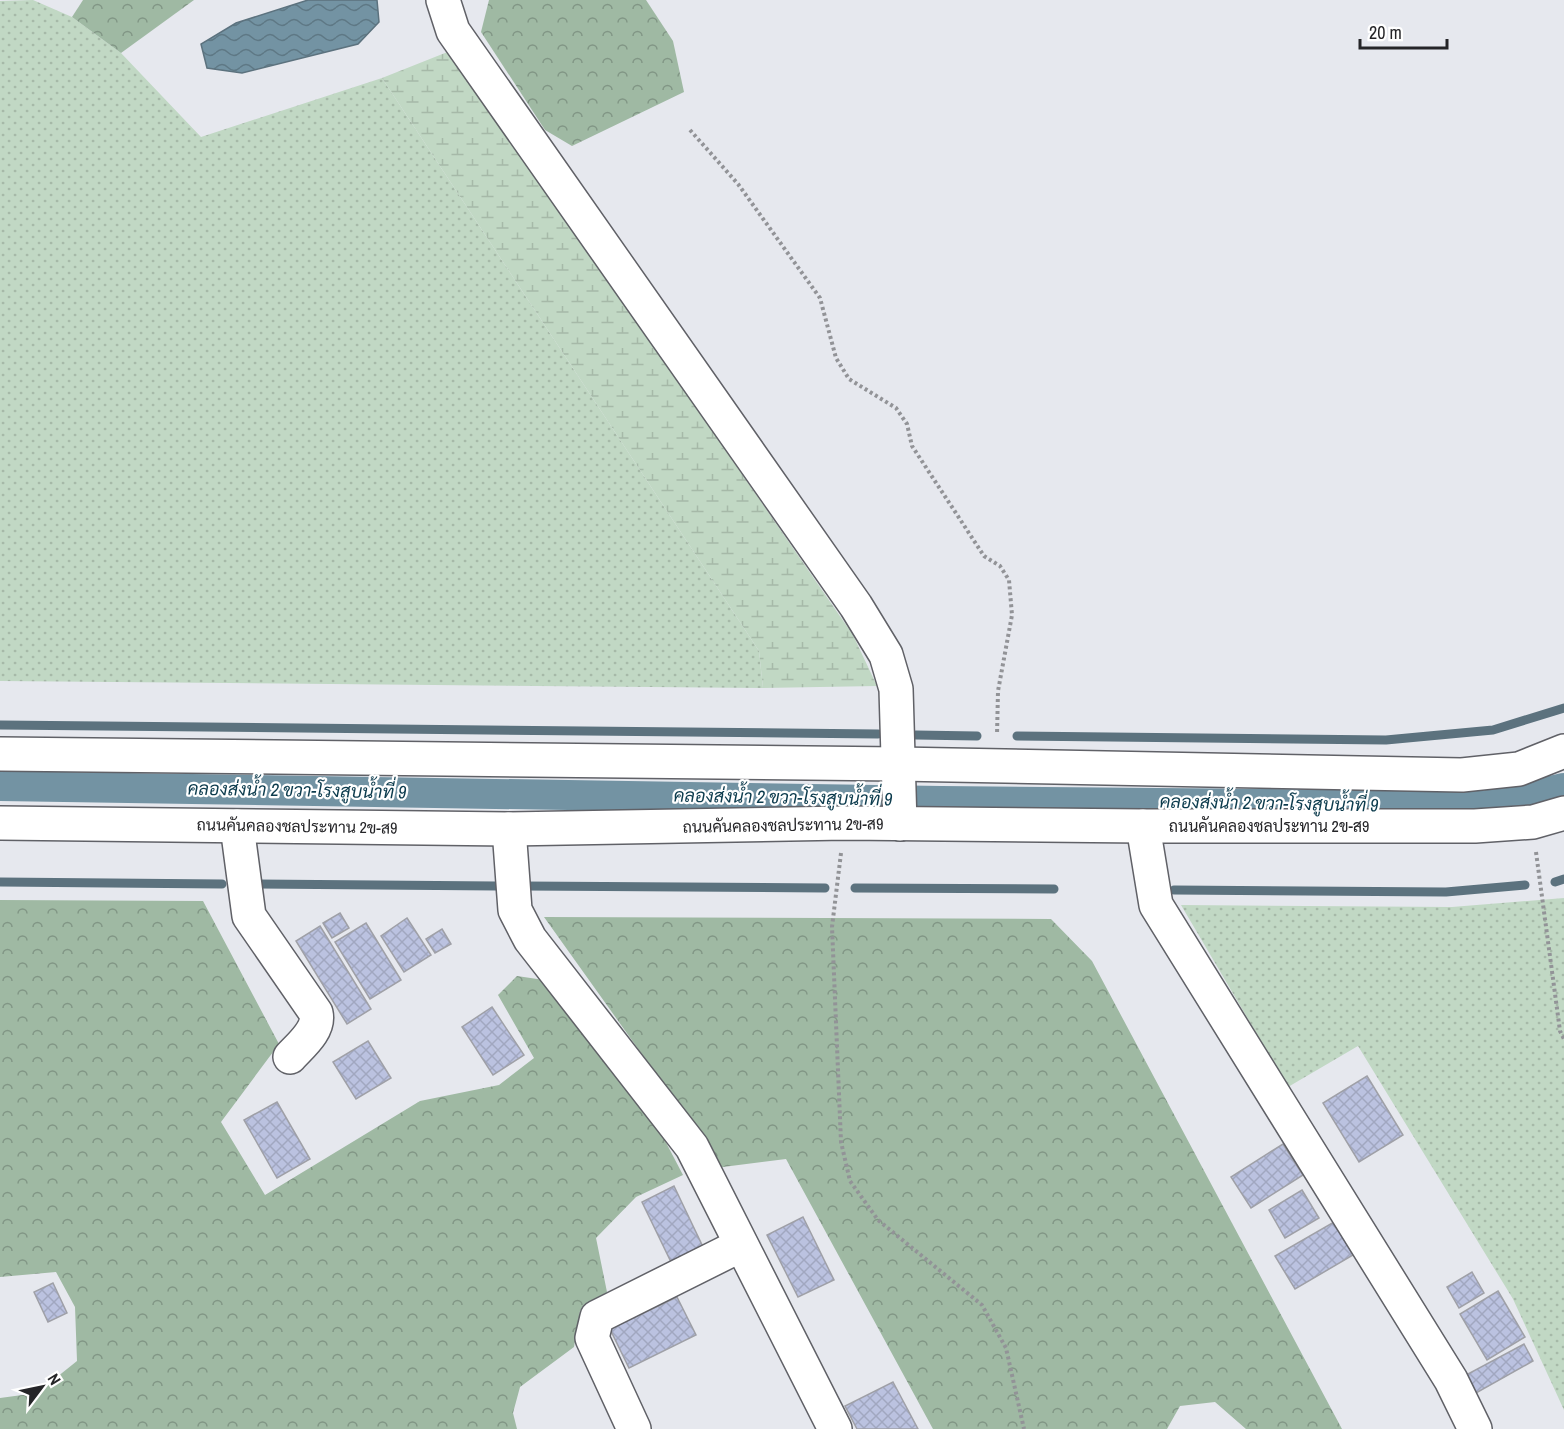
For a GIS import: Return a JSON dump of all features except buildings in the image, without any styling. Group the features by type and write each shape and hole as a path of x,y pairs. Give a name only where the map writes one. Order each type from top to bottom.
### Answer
{"street":[{"path":"443,0 453,31 856,606 886,655 896,689 900,815"},
{"path":"0,754 997,766 1462,775 1519,769 1564,751"},
{"name":"ถนนคันคลองชลประทาน 2ข-ส9","path":"0,823 509,829 845,823 900,815 1143,826 1475,826 1533,822 1564,813"},
{"path":"237,826 249,916 316,1013 318,1020 315,1028 290,1057"},
{"path":"1143,826 1156,905 1451,1380 1475,1429"},
{"path":"509,829 515,910 530,939 692,1147 835,1429"},
{"path":"634,1429 592,1338 597,1317 741,1245"}],"path":[{"path":"690,130 738,184 820,298 836,358 849,379 896,408 907,424 912,446 984,556 1000,566 1009,580 1012,615 998,691 997,766"},
{"path":"1533,822 1560,1031 1564,1039"},
{"path":"845,823 832,927 841,1142 850,1181 878,1220 982,1305 1006,1348 1024,1429"}],"green space":[{"path":"33,0 72,17 121,53 201,137 382,78 759,651 763,688 0,681 0,1"},
{"path":"83,0 194,0 121,53 72,17"},
{"path":"489,0 646,0 673,41 684,92 572,146 545,130 481,32"},
{"path":"450,51 853,635 877,686 763,688 759,651 382,78"},
{"path":"1564,898 1564,1410 1513,1299 1358,1046 1288,1087 1181,905 1452,907"},
{"path":"0,900 203,901 279,1044 221,1122 265,1195 420,1101 499,1085 534,1058 498,995 517,976 544,980 661,1133 683,1175 636,1197 596,1238 607,1292 580,1311 574,1347 520,1387 513,1413 517,1429 0,1429 0,1398 37,1393 77,1361 75,1307 56,1272 0,1277"},
{"path":"544,917 1051,919 1092,961 1342,1429 1246,1429 1215,1402 1180,1406 1167,1429 933,1429 786,1159 715,1168 701,1137"}],"water":[{"path":"308,0 377,0 379,22 358,44 242,73 207,68 201,44 236,23"}],"waterway":[{"path":"1017,736 1386,740 1493,730 1564,708"},
{"path":"0,725 878,734"},
{"path":"916,735 977,736"},
{"name":"คลองส่งน้ำ 2 ขวา-โรงสูบน้ำที่ 9","path":"0,786 941,801 1483,806 1564,788"},
{"path":"1555,882 1564,879"},
{"path":"0,882 222,884"},
{"path":"258,884 496,886"},
{"path":"1174,890 1446,892 1525,885"},
{"path":"523,886 825,888"},
{"path":"855,888 1054,889"}]}
